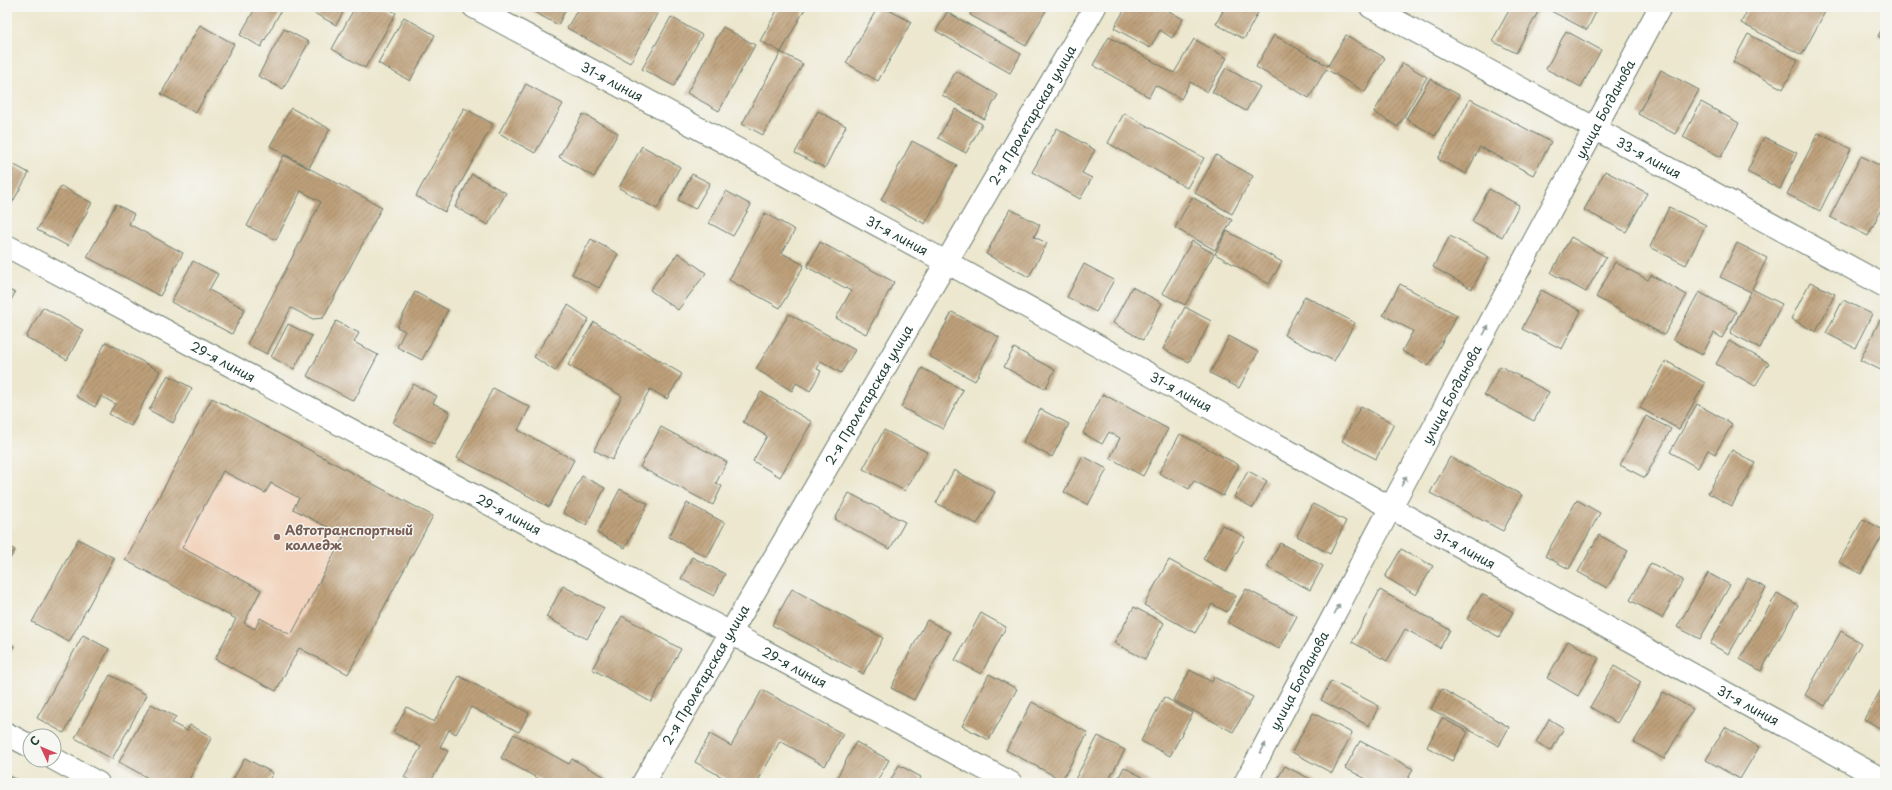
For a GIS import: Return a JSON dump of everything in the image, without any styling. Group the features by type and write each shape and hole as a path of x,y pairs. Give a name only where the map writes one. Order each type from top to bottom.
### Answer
{"street":[{"name":"31-я линия","path":"474,7 948,263 1885,781"},
{"name":"2-я Пролетарская улица","path":"643,783 730,632 948,263 1095,7"},
{"name":"33-я линия","path":"1371,7 1885,286"},
{"name":"улица Богданова","path":"1245,783 1391,507 1660,7"},
{"name":"29-я линия","path":"7,246 1010,783"},
{"path":"7,734 22,742"},
{"path":"62,763 98,783"}],"shaded area":[{"name":"Автотранспортный колледж","path":"212,398 433,516 346,674 300,650 276,692 216,661 236,619 120,559"}],"building":[{"path":"256,7 283,7 261,47 240,35"},
{"path":"303,7 346,7 336,25"},
{"path":"355,7 385,7 396,13 365,68 332,49"},
{"path":"525,7 567,7 558,25"},
{"path":"579,7 661,7 630,63 567,28"},
{"path":"779,7 806,7 781,52 760,41"},
{"path":"878,7 883,7 911,22 878,81 846,63"},
{"path":"974,7 1048,7 1026,46 970,15"},
{"path":"1126,7 1162,7 1183,19 1172,38 1160,30 1150,48 1114,28"},
{"path":"1225,7 1261,7 1244,39 1216,24"},
{"path":"1511,7 1533,7 1539,10 1516,53 1492,41"},
{"path":"1553,7 1598,8 1587,30 1551,11"},
{"path":"1749,7 1816,7 1825,12 1802,55 1741,23"},
{"path":"947,12 1021,54 1010,73 936,31"},
{"path":"404,17 435,35 410,81 378,63"},
{"path":"671,17 702,35 674,86 642,69"},
{"path":"1885,23 1885,39 1878,36"},
{"path":"200,25 234,44 196,113 161,94"},
{"path":"723,27 755,45 719,111 687,93"},
{"path":"284,29 309,42 283,89 258,76"},
{"path":"1566,31 1601,50 1581,87 1546,69"},
{"path":"1748,34 1798,60 1783,89 1733,62"},
{"path":"1274,35 1328,66 1346,35 1385,58 1365,92 1326,69 1309,98 1256,67"},
{"path":"1109,37 1174,73 1194,39 1227,58 1207,92 1190,82 1181,99 1155,85 1149,97 1093,65"},
{"path":"781,52 803,64 763,135 742,124"},
{"path":"1403,63 1427,77 1398,127 1374,112"},
{"path":"1226,68 1260,87 1246,111 1212,92"},
{"path":"1661,70 1699,90 1675,134 1638,114"},
{"path":"956,71 998,95 984,119 942,95"},
{"path":"1430,79 1459,95 1435,136 1406,119"},
{"path":"526,84 563,104 535,153 499,133"},
{"path":"1470,99 1551,142 1533,175 1480,147 1466,174 1438,159"},
{"path":"1701,102 1739,123 1721,157 1683,137"},
{"path":"291,108 330,129 309,168 270,146"},
{"path":"464,108 493,124 445,212 416,196"},
{"path":"955,109 982,124 966,153 938,138"},
{"path":"818,111 846,126 825,168 795,153"},
{"path":"1124,113 1204,158 1187,188 1108,143"},
{"path":"583,114 618,133 594,177 559,157"},
{"path":"1057,128 1095,150 1082,173 1092,178 1080,199 1032,172"},
{"path":"1818,133 1851,149 1820,211 1787,194"},
{"path":"1764,137 1797,153 1780,189 1747,172"},
{"path":"912,141 957,165 925,224 881,200"},
{"path":"642,146 680,167 657,209 619,188"},
{"path":"284,155 382,207 323,318 313,319 291,308 267,354 247,344 321,202 301,191 276,240 247,226"},
{"path":"1216,155 1253,176 1232,214 1195,193"},
{"path":"1861,156 1885,168 1885,202 1868,236 1830,217"},
{"path":"7,161 29,173 7,212"},
{"path":"1605,171 1647,193 1626,232 1584,210"},
{"path":"472,174 506,193 488,225 455,207"},
{"path":"692,174 710,183 695,209 678,200"},
{"path":"61,186 92,203 68,246 37,230"},
{"path":"1489,189 1519,205 1502,237 1472,221"},
{"path":"726,191 751,205 733,236 709,223"},
{"path":"1192,197 1232,220 1215,250 1175,228"},
{"path":"116,204 134,214 129,224 183,253 160,296 87,257"},
{"path":"1669,207 1706,225 1686,265 1650,247"},
{"path":"1010,209 1040,225 1034,237 1047,243 1029,277 986,254"},
{"path":"765,213 795,230 782,253 804,265 780,308 729,280"},
{"path":"1227,231 1282,262 1269,284 1215,254"},
{"path":"1450,236 1489,257 1472,289 1433,267"},
{"path":"1571,237 1606,257 1586,292 1551,273"},
{"path":"591,239 618,254 599,288 572,274"},
{"path":"1192,241 1214,254 1185,305 1162,293"},
{"path":"820,242 894,282 866,334 836,318 851,291 807,267"},
{"path":"1737,243 1767,258 1752,289 1782,304 1760,348 1730,333 1751,292 1720,277"},
{"path":"678,253 706,273 678,310 650,290"},
{"path":"193,261 218,274 209,290 245,309 232,334 171,302"},
{"path":"1615,262 1648,280 1651,275 1687,295 1664,335 1596,297"},
{"path":"1084,264 1114,280 1096,312 1067,297"},
{"path":"1810,282 1835,294 1816,332 1791,319"},
{"path":"1400,284 1457,315 1429,366 1402,351 1413,331 1383,315"},
{"path":"1132,287 1162,303 1143,340 1113,323"},
{"path":"7,289 15,293 7,307"},
{"path":"1541,290 1581,311 1562,349 1522,329"},
{"path":"415,292 448,310 422,360 397,347 405,331 397,327"},
{"path":"1699,292 1736,312 1722,338 1714,333 1702,355 1673,339"},
{"path":"1305,296 1355,323 1334,361 1284,335"},
{"path":"1843,300 1872,314 1855,348 1826,333"},
{"path":"568,305 589,319 555,371 534,357"},
{"path":"43,307 83,330 67,360 26,337"},
{"path":"1185,307 1211,321 1189,362 1163,349"},
{"path":"952,312 999,337 975,381 929,356"},
{"path":"789,314 855,350 841,373 821,361 817,369 821,371 810,391 796,383 792,391 756,369"},
{"path":"1880,320 1885,323 1885,372 1860,360"},
{"path":"336,321 359,333 354,342 378,355 354,401 307,376"},
{"path":"594,322 682,374 667,399 650,389 612,460 594,450 622,396 568,365"},
{"path":"288,324 312,336 294,369 271,357"},
{"path":"1229,336 1258,352 1239,388 1210,373"},
{"path":"1729,341 1769,363 1755,386 1716,364"},
{"path":"106,342 160,371 131,426 109,414 115,404 101,396 95,407 76,396"},
{"path":"1014,348 1055,370 1045,389 1004,367"},
{"path":"1666,361 1705,383 1679,429 1640,408"},
{"path":"1500,366 1549,392 1534,421 1484,395"},
{"path":"922,368 963,390 943,429 901,407"},
{"path":"168,375 192,388 173,423 149,410"},
{"path":"413,384 437,396 433,403 450,412 434,444 393,423"},
{"path":"493,388 530,407 518,430 574,460 549,507 457,458"},
{"path":"761,392 812,422 780,477 753,461 767,436 743,422"},
{"path":"1103,394 1168,429 1143,476 1110,458 1120,438 1109,432 1102,444 1083,433"},
{"name":"Автотранспортный колледж","path":"212,398 433,516 348,674 299,648 276,691 215,659 236,619 125,560","holes":["223,471 265,493 271,483 299,498 293,509 344,536 291,635 260,618 255,629 244,623 261,590 182,548"]},
{"path":"1697,404 1732,424 1715,454 1708,450 1698,468 1670,452"},
{"path":"1361,406 1394,424 1376,459 1342,441"},
{"path":"1040,409 1069,424 1052,457 1023,442"},
{"path":"1646,416 1671,429 1645,478 1620,465"},
{"path":"661,427 727,462 716,483 722,486 713,505 640,467"},
{"path":"884,430 927,452 905,491 863,469"},
{"path":"1180,434 1239,465 1223,496 1194,481 1189,489 1159,473"},
{"path":"1732,450 1755,463 1732,506 1708,493"},
{"path":"1083,456 1107,469 1088,505 1064,492"},
{"path":"1450,457 1522,495 1503,531 1430,493"},
{"path":"954,470 995,492 977,524 936,503"},
{"path":"1248,471 1267,481 1253,508 1234,497"},
{"path":"582,476 605,488 586,525 563,513"},
{"path":"620,489 648,504 625,548 597,533"},
{"path":"849,493 905,522 890,549 835,519"},
{"path":"1577,500 1600,513 1569,569 1545,556"},
{"path":"687,503 725,523 707,557 669,537"},
{"path":"1313,504 1346,521 1330,554 1297,536"},
{"path":"1863,519 1885,531 1861,574 1839,562"},
{"path":"1222,525 1245,537 1226,572 1203,559"},
{"path":"1599,535 1628,551 1607,588 1578,572"},
{"path":"78,539 114,558 69,642 32,622"},
{"path":"1280,543 1323,566 1310,590 1267,567"},
{"path":"7,545 15,550 7,564"},
{"path":"1401,549 1433,566 1416,595 1385,577"},
{"path":"692,557 725,574 714,596 681,579"},
{"path":"1169,560 1236,596 1227,612 1212,604 1195,633 1144,605"},
{"path":"1651,563 1683,580 1662,618 1630,600"},
{"path":"1708,573 1730,585 1700,639 1677,627"},
{"path":"1747,578 1766,588 1729,654 1710,644"},
{"path":"563,586 604,608 587,639 546,617"},
{"path":"792,589 883,638 863,674 772,625"},
{"path":"1246,589 1297,616 1279,649 1227,622"},
{"path":"1380,590 1450,630 1440,648 1405,629 1387,661 1352,642"},
{"path":"1777,593 1798,605 1761,671 1740,659"},
{"path":"1482,594 1513,612 1499,637 1467,619"},
{"path":"1134,607 1164,623 1145,659 1114,643"},
{"path":"981,613 1006,627 981,674 955,660"},
{"path":"622,616 681,649 651,702 592,669"},
{"path":"927,620 950,632 914,700 891,688"},
{"path":"1841,631 1861,643 1825,706 1805,695"},
{"path":"83,635 109,649 64,733 62,732 62,728 55,728 37,718"},
{"path":"1568,641 1599,658 1578,696 1547,678"},
{"path":"7,642 14,646 7,659"},
{"path":"1614,666 1641,682 1617,723 1590,707"},
{"path":"1190,670 1212,682 1214,677 1253,697 1233,732 1173,700"},
{"path":"989,674 1017,689 989,740 962,726"},
{"path":"110,675 147,695 112,759 75,738"},
{"path":"459,676 529,713 519,732 471,707 456,734 449,730 440,747 448,751 430,783 415,783 404,777 421,747 393,732 407,707 434,722"},
{"path":"1331,681 1379,706 1369,726 1321,700"},
{"path":"1885,683 1885,731 1864,719"},
{"path":"1442,689 1509,727 1499,746 1431,709"},
{"path":"762,690 843,734 825,766 780,741 757,783 733,783 695,762 710,734 731,746"},
{"path":"1663,692 1693,709 1664,759 1634,742"},
{"path":"1164,697 1193,713 1170,756 1141,741"},
{"path":"1032,702 1088,733 1062,780 1006,750"},
{"path":"151,704 176,717 172,723 187,731 190,725 212,737 187,783 157,783 119,762"},
{"path":"1313,713 1352,733 1332,773 1292,752"},
{"path":"1442,718 1468,732 1452,761 1427,747"},
{"path":"1549,719 1564,728 1551,751 1536,742"},
{"path":"1725,727 1759,747 1740,779 1706,760"},
{"path":"514,734 569,764 572,759 607,778 604,783 546,783 501,758"},
{"path":"1098,736 1125,750 1107,783 1073,783"},
{"path":"1360,741 1413,769 1406,783 1374,783 1345,768"},
{"path":"856,742 889,760 876,783 834,783"},
{"path":"245,758 273,773 267,783 231,783"},
{"path":"899,765 921,777 918,783 889,783"},
{"path":"1285,766 1318,783 1275,783"},
{"path":"1124,767 1153,783 1116,783"},
{"path":"7,775 16,780 22,783 7,783"}],"place":[{"name":"Автотранспортный колледж","path":"277,537"}]}
